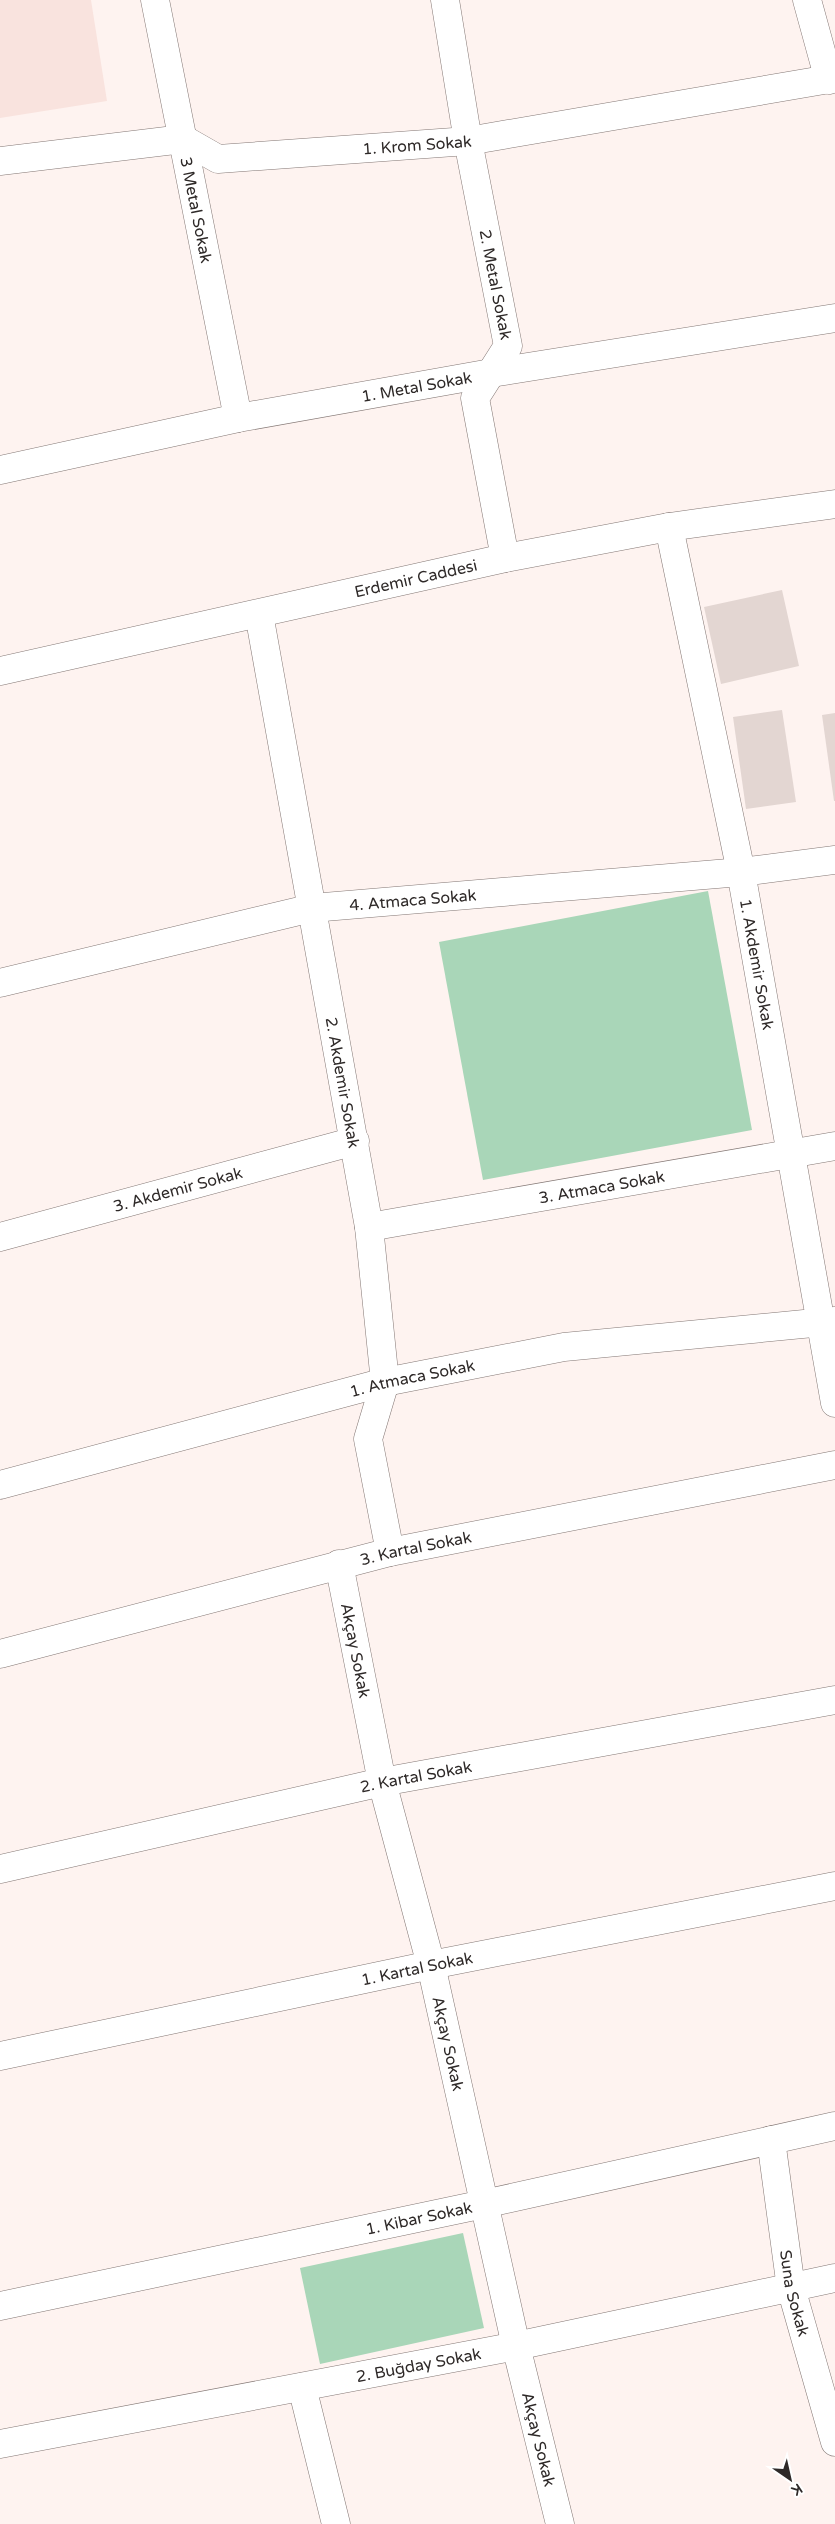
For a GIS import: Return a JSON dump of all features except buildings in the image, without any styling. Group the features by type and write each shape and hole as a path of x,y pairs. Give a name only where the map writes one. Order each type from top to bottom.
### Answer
{"street":[{"name":"3 Metal Sokak","path":"155,0 238,418"},
{"name":"2. Metal Sokak","path":"445,0 468,141 508,346 475,398 505,558"},
{"path":"807,0 832,79"},
{"name":"1. Krom Sokak","path":"183,139 218,159 468,141 832,79"},
{"path":"0,161 183,139"},
{"name":"1. Metal Sokak","path":"0,470 238,418 491,373 835,318"},
{"name":"Erdemir Caddesi","path":"0,671 505,558 669,527 835,504"},
{"name":"1. Akdemir Sokak","path":"669,527 741,872 790,1154 827,1322 835,1403"},
{"name":"2. Akdemir Sokak","path":"259,614 369,1227 385,1382 368,1438 390,1552"},
{"name":"4. Atmaca Sokak","path":"0,983 312,908 741,872 835,860"},
{"name":"3. Akdemir Sokak","path":"0,1237 355,1141"},
{"name":"3. Atmaca Sokak","path":"369,1227 835,1146"},
{"name":"1. Atmaca Sokak","path":"0,1485 385,1382 564,1347 827,1322"},
{"name":"3. Kartal Sokak","path":"0,1654 390,1552 835,1464"},
{"name":"Akçay Sokak","path":"339,1564 382,1782 431,1965 516,2346 560,2524"},
{"name":"2. Kartal Sokak","path":"0,1869 382,1782 835,1700"},
{"name":"1. Kartal Sokak","path":"0,2056 431,1965 835,1886"},
{"name":"1. Kibar Sokak","path":"0,2306 484,2204 835,2126"},
{"name":"Suna Sokak","path":"771,2140 791,2288 835,2442"},
{"name":"2. Buğday Sokak","path":"0,2444 516,2346 835,2278"},
{"path":"302,2387 336,2524"}],"shaded area":[{"path":"0,0 91,0 107,101 0,118"}],"green space":[{"path":"708,891 752,1130 483,1180 439,942"},
{"path":"463,2233 484,2328 320,2364 300,2268"}]}
